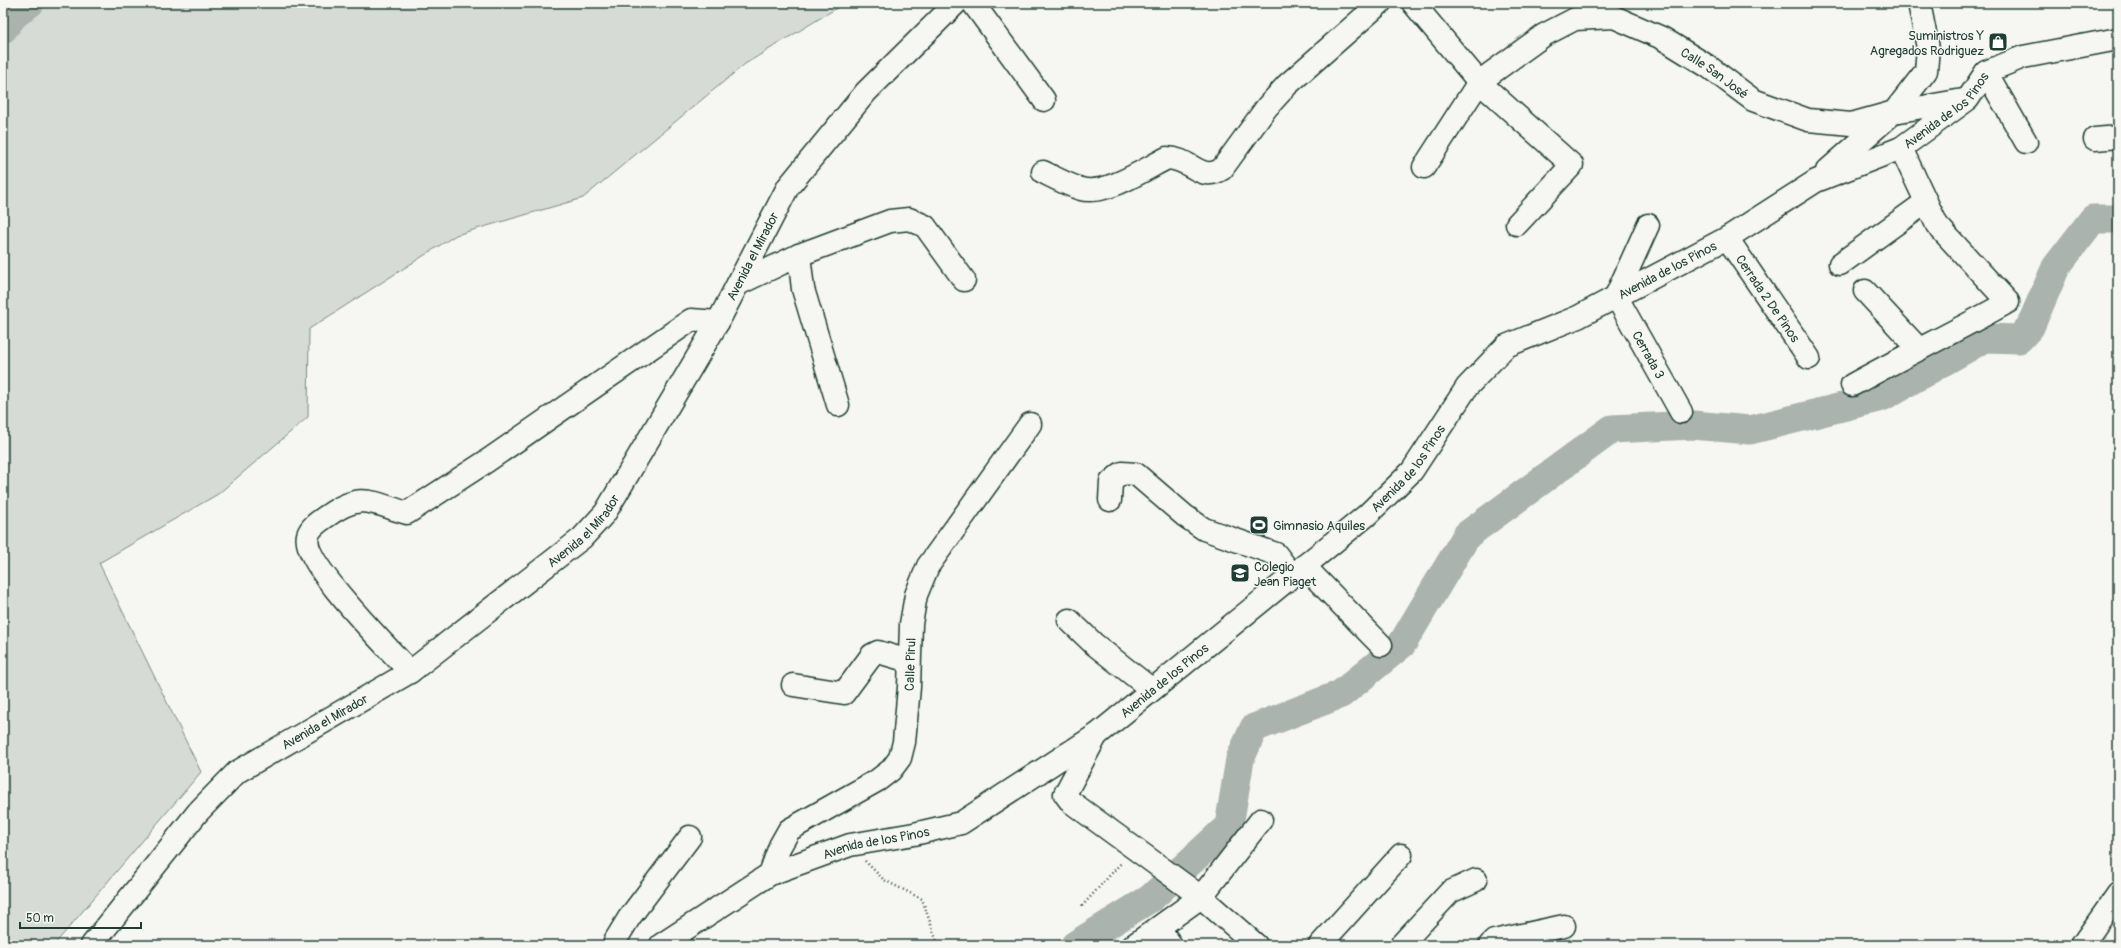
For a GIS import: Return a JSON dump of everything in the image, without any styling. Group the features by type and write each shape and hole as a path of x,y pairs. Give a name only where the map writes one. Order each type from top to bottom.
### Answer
{"street":[{"name":"Avenida el Mirador","path":"92,945 198,812 237,772 410,672 582,538 605,513 718,322 768,222 788,187 866,92 956,3"},
{"path":"973,3 1044,100"},
{"path":"1043,172 1081,189 1095,190 1108,188 1167,158 1176,158 1206,174 1213,174 1222,169 1266,107 1287,85 1380,3"},
{"path":"1413,3 1480,82 1572,165 1517,224"},
{"path":"1816,181 1894,112 1926,71 1928,48 1919,3"},
{"name":"Calle San José","path":"1480,82 1544,35 1575,19 1614,17 1662,38 1709,67 1753,100 1808,120 1851,124 1894,112 1968,99"},
{"name":"Avenida de los Pinos","path":"661,945 770,874 850,845 914,834 961,823 1098,734 1367,515 1412,471 1467,387 1506,346 1578,316 1727,238 1816,181 1900,148 1968,99 1986,72 2023,57 2118,39"},
{"path":"1986,72 2026,142"},
{"path":"1424,167 1480,82"},
{"path":"2095,139 2118,137"},
{"path":"1852,384 1918,348 1955,332 2008,302 1937,225 1900,148"},
{"path":"1840,264 1926,202"},
{"path":"738,284 800,255 890,221 909,219 925,226 964,280"},
{"path":"1616,296 1648,225"},
{"name":"Cerrada 2 De Pinos","path":"1727,238 1809,358"},
{"path":"800,255 803,289 838,405"},
{"path":"1865,291 1918,348"},
{"name":"Cerrada 3","path":"1616,296 1681,412"},
{"path":"410,672 342,597 318,567 307,547 308,535 314,526 344,504 361,500 407,513 487,461 690,320 718,322"},
{"name":"Calle Pirul","path":"770,874 780,846 789,830 878,780 891,770 900,758 904,742 909,688 908,661 911,624 916,595 928,566 1030,424"},
{"path":"1110,500 1111,482 1122,473 1136,474 1185,516 1204,529 1276,554 1298,570 1381,645"},
{"path":"1069,620 1094,644 1151,690"},
{"path":"793,685 844,693 872,655 878,652 908,661"},
{"path":"1098,734 1066,794 1071,802 1203,899 1256,945"},
{"path":"1134,945 1203,899 1261,820"},
{"path":"616,945 615,941 629,918 690,837"},
{"path":"1320,945 1401,855"},
{"path":"1401,945 1450,892 1476,880"},
{"path":"2082,945 2118,894"},
{"path":"1490,945 1494,941 1564,926"},
{"path":"1159,928 1171,945"}],"path":[{"path":"850,845 884,880 922,899 938,945"},
{"path":"1082,906 1135,849"}],"shaded area":[{"path":"3,3 845,3 745,64 583,198 456,235 309,329 308,417 218,494 99,563 201,772 54,945 3,945"}],"waterway":[{"path":"3,29 14,15 30,3"},
{"path":"1075,945 1151,898 1229,826 1240,759 1254,728 1341,694 1402,644 1467,535 1612,429 1693,425 1750,430 1882,397 1985,338 2019,339 2030,327 2056,267 2093,219 2118,219"}],"place":[{"name":"Suministros Y Agregados Rodriguez","path":"1998,42"},
{"name":"Gimnasio Aquiles","path":"1259,525"},
{"name":"Colegio Jean Piaget","path":"1240,573"}]}
